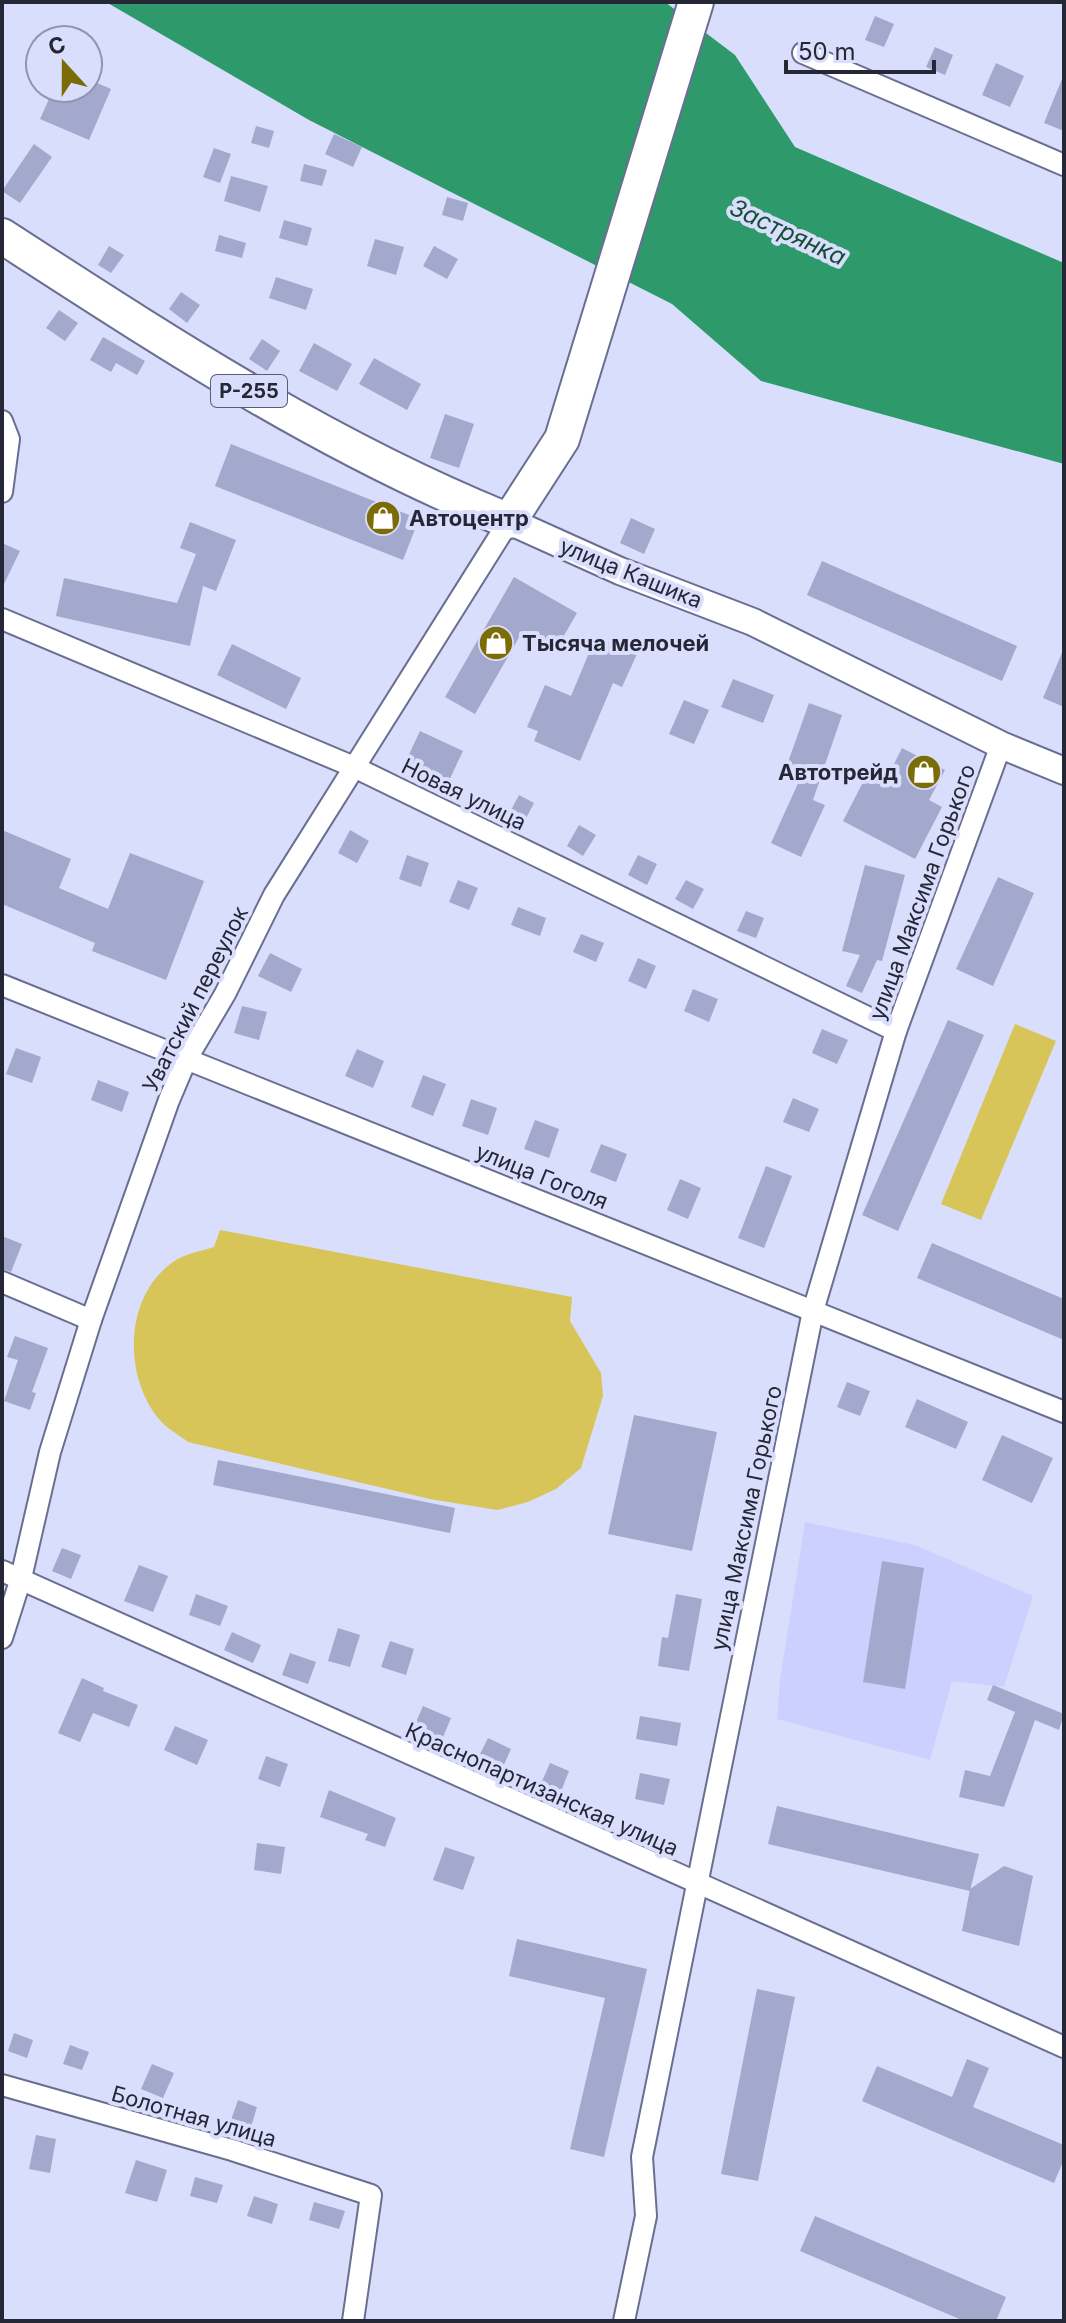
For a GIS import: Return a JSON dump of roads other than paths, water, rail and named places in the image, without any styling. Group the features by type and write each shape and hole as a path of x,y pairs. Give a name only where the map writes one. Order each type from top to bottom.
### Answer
{"highway":[{"path":"509,521 562,439 696,2"},
{"name":"улица Кашика","path":"2,236 223,377 395,473 509,521"}],"street":[{"path":"803,53 1064,165"},
{"path":"2,421 9,439 2,492"},
{"name":"улица Кашика","path":"509,521 620,571 753,622 1001,745 1064,771"},
{"name":"Уватский переулок","path":"2,1638 11,1574 91,1320 186,1060 225,994 274,895 509,521"},
{"name":"Новая улица","path":"2,619 354,767 896,1031"},
{"name":"улица Максима Горького","path":"624,2321 646,2216 642,2157 813,1311 896,1031 1001,745"},
{"name":"улица Гоголя","path":"2,985 1064,1412"},
{"path":"2,1282 91,1320"},
{"name":"Краснопартизанская улица","path":"11,1574 695,1884 1064,2047"},
{"name":"Болотная улица","path":"2,2085 232,2150 371,2195 353,2321"}],"water":[{"name":"Застрянка","path":"106,2 665,2 735,55 795,147 1064,263 1064,464 761,381 672,304 309,120"}],"place":[{"name":"Автоцентр","path":"383,518"},
{"name":"Тысяча мелочей","path":"496,643"},
{"name":"Автотрейд","path":"924,772"}]}
